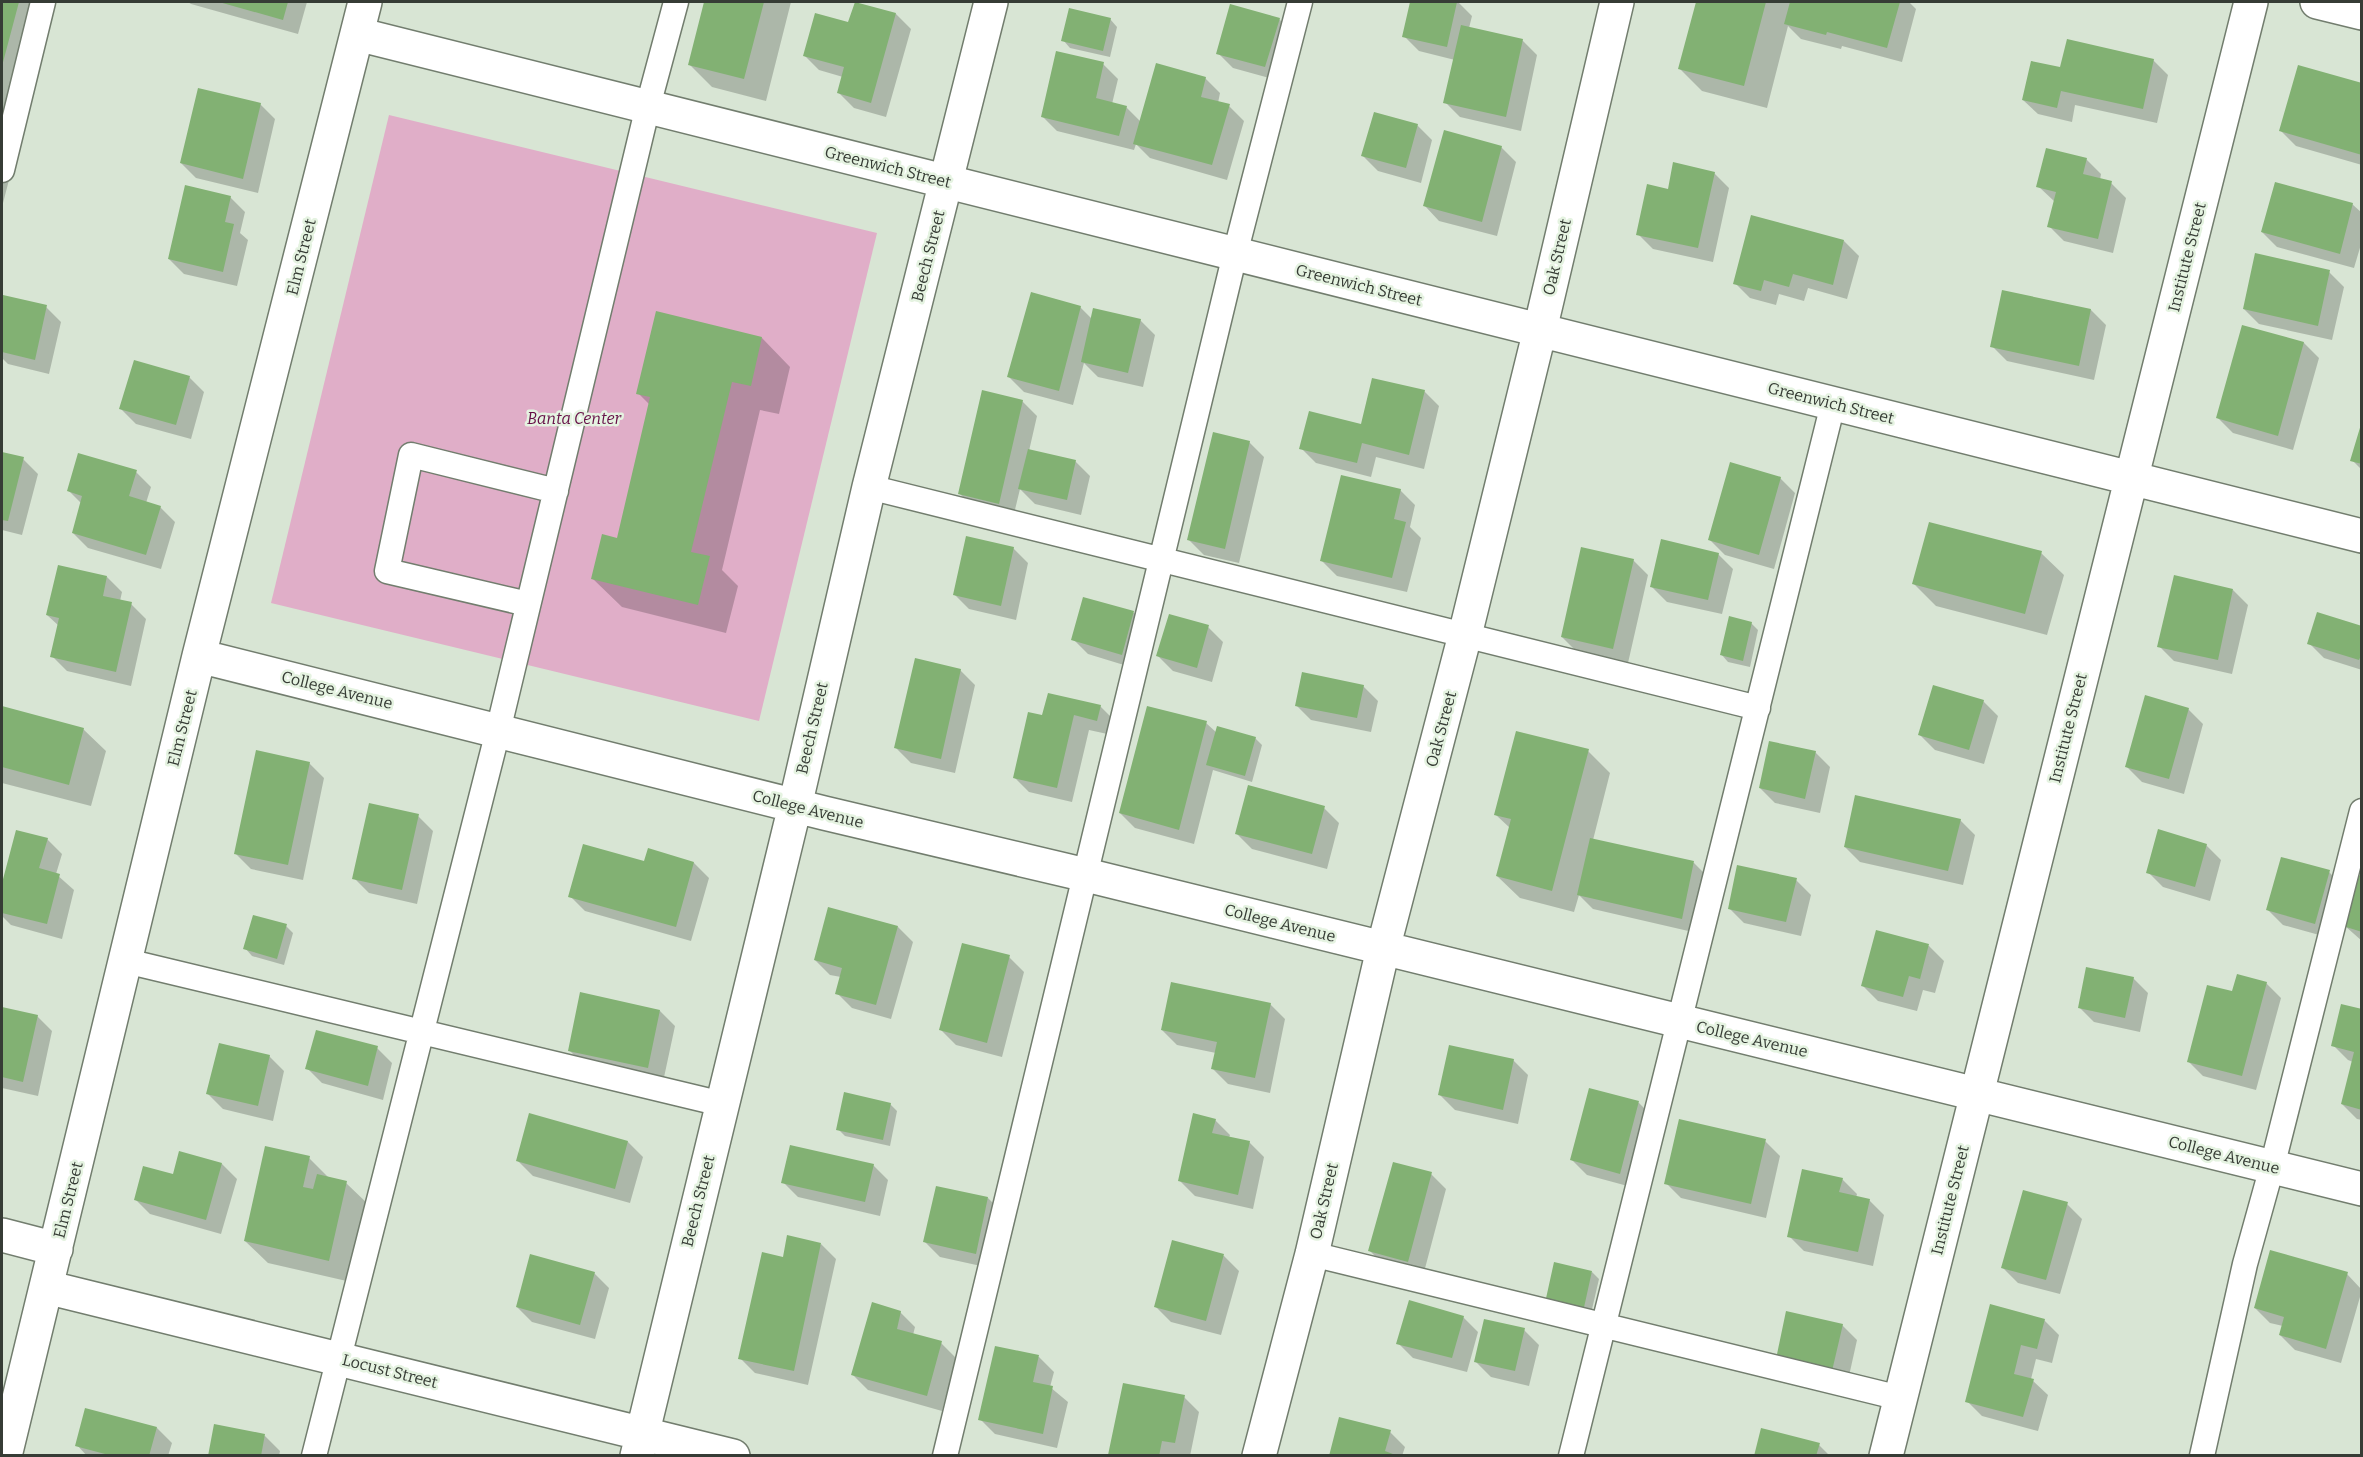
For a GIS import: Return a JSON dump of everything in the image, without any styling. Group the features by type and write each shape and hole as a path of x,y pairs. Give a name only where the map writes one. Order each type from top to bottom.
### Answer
{"street":[{"name":"Elm Street","path":"4,1455 56,1250 199,656 365,2"},
{"name":"Beech Street","path":"640,1444 795,806 869,488 991,2"},
{"name":"Oak Street","path":"1259,1455 1311,1254 1383,949 1465,635 1617,2"},
{"name":"Institute Street","path":"1886,1455 2251,2"},
{"path":"2317,2 2361,13"},
{"name":"Greenwich Street","path":"357,34 2361,536"},
{"name":"College Avenue","path":"199,656 795,806 1086,874 1680,1022 1977,1092 2361,1189"},
{"path":"2,1235 56,1250"},
{"name":"Locust Street","path":"46,1287 340,1359 640,1444 733,1455"}],"lane":[{"path":"2,170 43,2"},
{"path":"314,1455 498,731 648,106 676,2"},
{"path":"945,1455 1235,254 1300,2"},
{"path":"1571,1455 1833,404"},
{"path":"528,604 387,571 411,455 556,491"},
{"path":"869,488 1758,708"},
{"path":"2202,1455 2245,1264 2272,1167 2361,811"},
{"path":"126,961 722,1104"},
{"path":"1311,1254 1900,1398"}],"green space":[{"name":"Banta Center","path":"389,115 877,233 759,721 271,603"}],"building":[{"path":"2,2 19,2 2,66"},
{"path":"219,2 288,2 283,20"},
{"path":"704,2 764,2 744,79 688,65"},
{"path":"855,2 896,13 871,103 837,93 844,67 803,56 815,13 848,22"},
{"path":"1410,2 1457,2 1447,47 1402,37"},
{"path":"1696,2 1766,2 1744,86 1678,69"},
{"path":"1790,2 1900,2 1887,48 1827,32 1826,35 1784,24"},
{"path":"1230,4 1280,18 1265,67 1216,54"},
{"path":"1069,8 1111,18 1103,51 1061,41"},
{"path":"1461,25 1523,39 1506,117 1443,103"},
{"path":"2067,39 2154,59 2143,109 2061,91 2057,108 2022,100 2031,61 2060,67"},
{"path":"1056,51 1104,62 1096,98 1127,106 1119,136 1041,117"},
{"path":"1156,63 1206,77 1201,97 1230,104 1212,165 1133,144"},
{"path":"2298,65 2362,83 2362,155 2279,131"},
{"path":"198,88 261,103 243,179 180,163"},
{"path":"1374,112 1418,124 1406,168 1361,156"},
{"path":"1444,130 1502,146 1482,222 1423,206"},
{"path":"2046,148 2087,158 2083,174 2112,181 2098,239 2047,227 2056,192 2036,187"},
{"path":"1673,162 1715,172 1698,248 1636,235 1647,184 1668,189"},
{"path":"2275,182 2353,203 2340,254 2261,232"},
{"path":"185,185 231,196 225,222 234,224 223,272 168,259"},
{"path":"1751,215 1844,240 1833,285 1793,274 1789,287 1764,280 1761,291 1733,284"},
{"path":"2255,253 2330,270 2318,326 2243,309"},
{"path":"2002,290 2091,309 2079,366 1990,347"},
{"path":"1031,292 1081,306 1059,391 1007,377"},
{"path":"3,295 47,305 35,360 2,352"},
{"path":"1093,308 1141,319 1128,373 1081,362"},
{"path":"656,311 762,337 751,386 732,382 691,552 710,556 698,605 591,579 602,534 617,538 650,397 636,394"},
{"path":"2242,325 2304,342 2278,436 2216,418"},
{"path":"134,360 190,376 176,425 119,409"},
{"path":"1372,378 1425,390 1409,455 1362,443 1357,463 1299,449 1309,411 1361,424"},
{"path":"982,390 1023,400 999,504 958,494"},
{"path":"2362,421 2362,464 2350,461"},
{"path":"1213,432 1250,441 1225,549 1187,540"},
{"path":"1028,449 1076,460 1067,500 1018,489"},
{"path":"2,452 24,457 8,521 2,520"},
{"path":"78,453 137,470 129,496 161,506 146,555 72,533 82,496 67,491"},
{"path":"1730,462 1781,477 1759,555 1708,540"},
{"path":"1341,475 1401,489 1394,519 1406,522 1392,578 1320,561"},
{"path":"1929,522 2042,551 2025,614 1912,584"},
{"path":"966,536 1014,547 1001,606 953,595"},
{"path":"1661,539 1719,553 1708,600 1650,587"},
{"path":"1581,547 1634,559 1613,649 1561,637"},
{"path":"58,565 107,576 103,596 132,602 116,672 50,657 59,618 46,615"},
{"path":"2174,575 2233,589 2218,660 2157,647"},
{"path":"1083,597 1134,611 1122,655 1071,640"},
{"path":"2317,612 2362,626 2362,653 2359,660 2307,644"},
{"path":"1169,614 1209,625 1197,668 1156,656"},
{"path":"1729,616 1752,622 1743,661 1720,655"},
{"path":"915,658 961,669 941,759 894,748"},
{"path":"1302,672 1364,685 1357,718 1295,706"},
{"path":"1933,685 1984,700 1969,750 1918,735"},
{"path":"1048,693 1101,705 1097,721 1074,715 1057,788 1013,778 1028,712 1042,715"},
{"path":"2145,695 2189,708 2169,779 2125,767"},
{"path":"2,706 84,728 69,785 2,767"},
{"path":"1147,706 1207,721 1179,830 1119,813"},
{"path":"1217,726 1256,737 1245,776 1206,765"},
{"path":"1516,731 1589,749 1552,891 1496,876 1511,819 1494,815"},
{"path":"1769,741 1816,751 1805,799 1759,788"},
{"path":"256,750 310,762 288,865 234,854"},
{"path":"1248,785 1325,806 1312,854 1235,834"},
{"path":"1855,795 1961,819 1948,871 1844,847"},
{"path":"369,803 419,814 402,890 352,879"},
{"path":"2158,829 2207,844 2195,887 2146,873"},
{"path":"16,830 48,838 39,868 60,874 47,924 2,913 2,883"},
{"path":"1590,838 1694,861 1682,919 1577,895"},
{"path":"583,844 644,861 648,848 694,862 676,927 568,897"},
{"path":"2281,857 2330,870 2315,924 2266,910"},
{"path":"1737,865 1797,878 1786,922 1728,909"},
{"path":"2358,875 2362,876 2362,932 2343,926"},
{"path":"828,907 898,926 876,1005 835,994 842,968 814,960"},
{"path":"253,915 287,924 277,959 243,949"},
{"path":"1876,930 1929,944 1920,979 1909,976 1903,997 1861,986"},
{"path":"962,943 1010,955 987,1043 939,1030"},
{"path":"2086,967 2134,977 2125,1018 2078,1008"},
{"path":"2237,974 2267,982 2242,1076 2187,1062 2207,985 2232,991"},
{"path":"1171,982 1271,1003 1255,1078 1211,1069 1217,1042 1161,1030"},
{"path":"580,992 660,1010 648,1068 568,1051"},
{"path":"2341,1004 2362,1009 2362,1110 2341,1104 2354,1052 2331,1046"},
{"path":"2,1007 38,1015 23,1082 2,1077"},
{"path":"316,1030 378,1046 368,1086 305,1069"},
{"path":"219,1043 270,1055 258,1106 206,1094"},
{"path":"1449,1045 1514,1059 1503,1110 1438,1095"},
{"path":"1589,1088 1639,1101 1620,1174 1570,1160"},
{"path":"844,1092 891,1103 883,1140 836,1130"},
{"path":"529,1113 628,1141 615,1189 516,1161"},
{"path":"1193,1113 1216,1119 1212,1133 1250,1141 1238,1195 1178,1181"},
{"path":"1679,1119 1766,1139 1751,1204 1664,1184"},
{"path":"790,1145 874,1164 865,1202 781,1183"},
{"path":"265,1146 310,1156 303,1187 313,1189 317,1174 347,1181 329,1261 244,1241"},
{"path":"179,1151 222,1163 206,1220 134,1200 143,1166 173,1174"},
{"path":"1393,1162 1432,1172 1408,1262 1368,1251"},
{"path":"1802,1169 1843,1178 1839,1192 1870,1199 1858,1252 1787,1237"},
{"path":"936,1186 988,1197 976,1254 923,1242"},
{"path":"2023,1190 2068,1202 2046,1280 2001,1268"},
{"path":"787,1235 821,1243 794,1371 738,1359 762,1252 783,1257"},
{"path":"1172,1240 1224,1254 1206,1321 1154,1307"},
{"path":"2270,1250 2348,1272 2326,1349 2279,1335 2284,1317 2254,1308"},
{"path":"530,1254 595,1272 580,1325 516,1307"},
{"path":"1554,1262 1592,1271 1583,1312 1545,1303"},
{"path":"1409,1300 1464,1316 1452,1358 1396,1344"},
{"path":"872,1302 901,1311 897,1329 942,1341 927,1396 851,1375"},
{"path":"1990,1304 2045,1319 2037,1349 2021,1345 2014,1374 2034,1379 2023,1417 1965,1402"},
{"path":"1786,1311 1843,1324 1832,1371 1776,1359"},
{"path":"1484,1319 1525,1328 1515,1371 1474,1362"},
{"path":"995,1346 1039,1355 1033,1382 1053,1386 1043,1434 978,1420"},
{"path":"1123,1383 1185,1395 1175,1443 1162,1441 1159,1456 1108,1455"},
{"path":"85,1408 157,1427 149,1456 104,1456 105,1454 75,1446"},
{"path":"1339,1417 1391,1430 1385,1451 1398,1456 1329,1456"},
{"path":"214,1424 265,1434 261,1456 208,1456"},
{"path":"1761,1428 1820,1443 1816,1456 1754,1456"}]}
